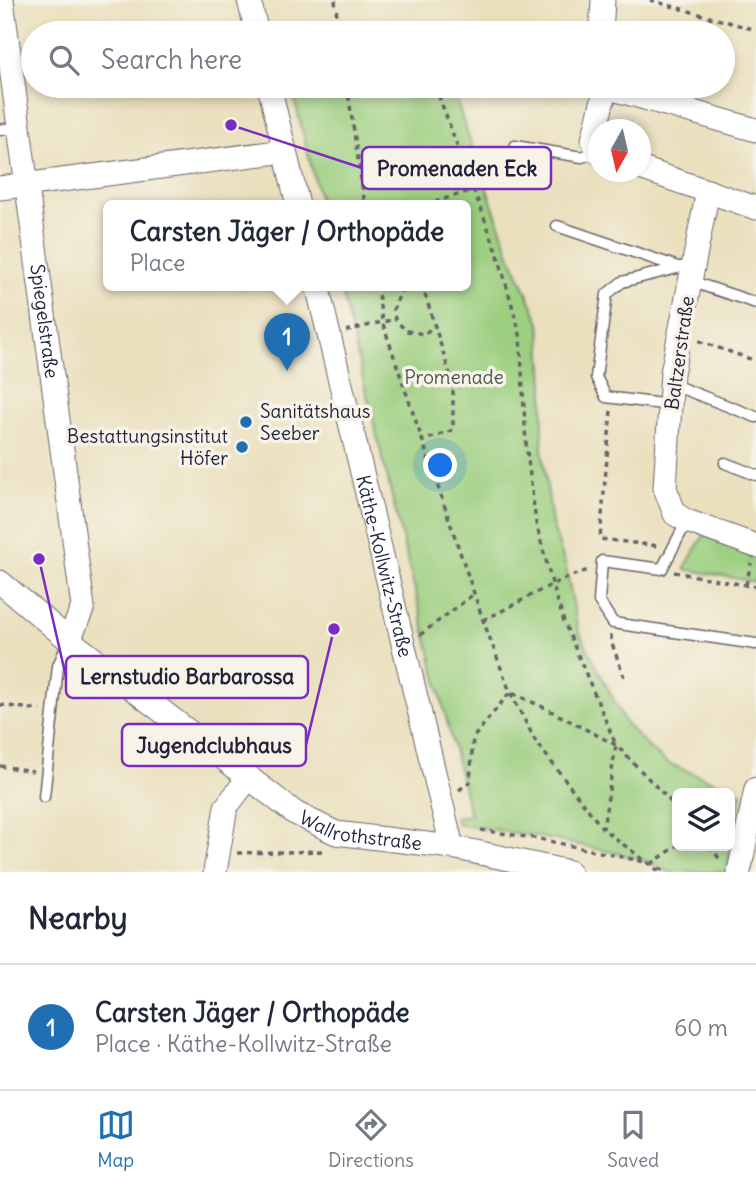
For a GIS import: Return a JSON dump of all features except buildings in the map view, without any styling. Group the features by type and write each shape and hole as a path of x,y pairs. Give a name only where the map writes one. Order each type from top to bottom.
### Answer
{"street":[{"name":"Spiegelstraße","path":"2,0 10,129 28,184 83,607 69,640"},
{"path":"249,0 254,21"},
{"path":"602,21 603,0"},
{"path":"272,98 297,200"},
{"path":"598,119 602,98"},
{"path":"645,98 756,131"},
{"path":"0,188 285,151"},
{"path":"651,172 756,208"},
{"name":"Baltzerstraße","path":"681,518 665,488 671,394 687,271 708,191"},
{"name":"Käthe-Kollwitz-Straße","path":"318,291 450,839"},
{"path":"681,518 756,546"},
{"name":"Wallrothstraße","path":"0,582 69,640 295,813 336,833 450,839 564,872"},
{"path":"215,872 226,807 248,777"},
{"path":"738,872 756,789"}],"lane":[{"path":"511,160 514,146 582,158 588,155"},
{"path":"557,226 687,271 756,303"},
{"path":"687,271 622,282 607,294 596,377 606,397 671,394 756,417"},
{"path":"725,463 756,475"},
{"path":"681,518 674,548 662,569 602,561 599,601 613,623 756,644"},
{"path":"44,797 58,666 69,640"}],"path":[{"path":"335,0 338,21"},
{"path":"650,0 724,21"},
{"path":"735,24 756,30"},
{"path":"349,98 364,200"},
{"path":"439,98 498,255 520,334 526,443 536,523 552,583 564,622 616,745 603,829"},
{"path":"441,200 473,190"},
{"path":"378,291 382,321 510,692 536,742 603,829 633,853 666,872"},
{"path":"401,291 393,310 395,318 406,331 425,334 435,324"},
{"path":"422,441 453,430 453,384 424,291"},
{"path":"329,335 395,318"},
{"path":"680,334 756,361"},
{"path":"612,398 600,539 674,548"},
{"path":"483,620 511,608 552,583 591,569"},
{"path":"662,569 756,587"},
{"path":"404,647 474,594"},
{"path":"613,623 611,641 624,677"},
{"path":"510,692 543,706 616,745 672,803"},
{"path":"441,801 470,782 473,738 510,692"},
{"path":"0,705 52,712"},
{"path":"0,766 47,772"},
{"path":"450,839 460,827 540,839 608,852 651,864 660,872"},
{"path":"651,864 672,849"}],"green space":[{"name":"Promenade","path":"294,98 455,98 509,252 540,323 544,386 542,449 552,524 566,567 578,630 626,724 667,763 730,788 672,788 672,851 730,851 726,872 669,872 641,859 607,851 458,824 455,817 470,815 341,291 471,291 471,200 320,200"},
{"path":"704,535 756,554 756,582 684,569"},
{"name":"Promenade","path":"735,790 742,793 735,828"}],"place":[{"name":"Promenaden Eck","path":"231,125"},
{"name":"Carsten Jäger / Orthopäde","path":"287,371"},
{"name":"Sanitätshaus Seeber","path":"246,422"},
{"name":"Bestattungsinstitut Höfer","path":"242,447"},
{"name":"Lernstudio Barbarossa","path":"39,559"},
{"name":"Jugendclubhaus","path":"334,629"}]}
